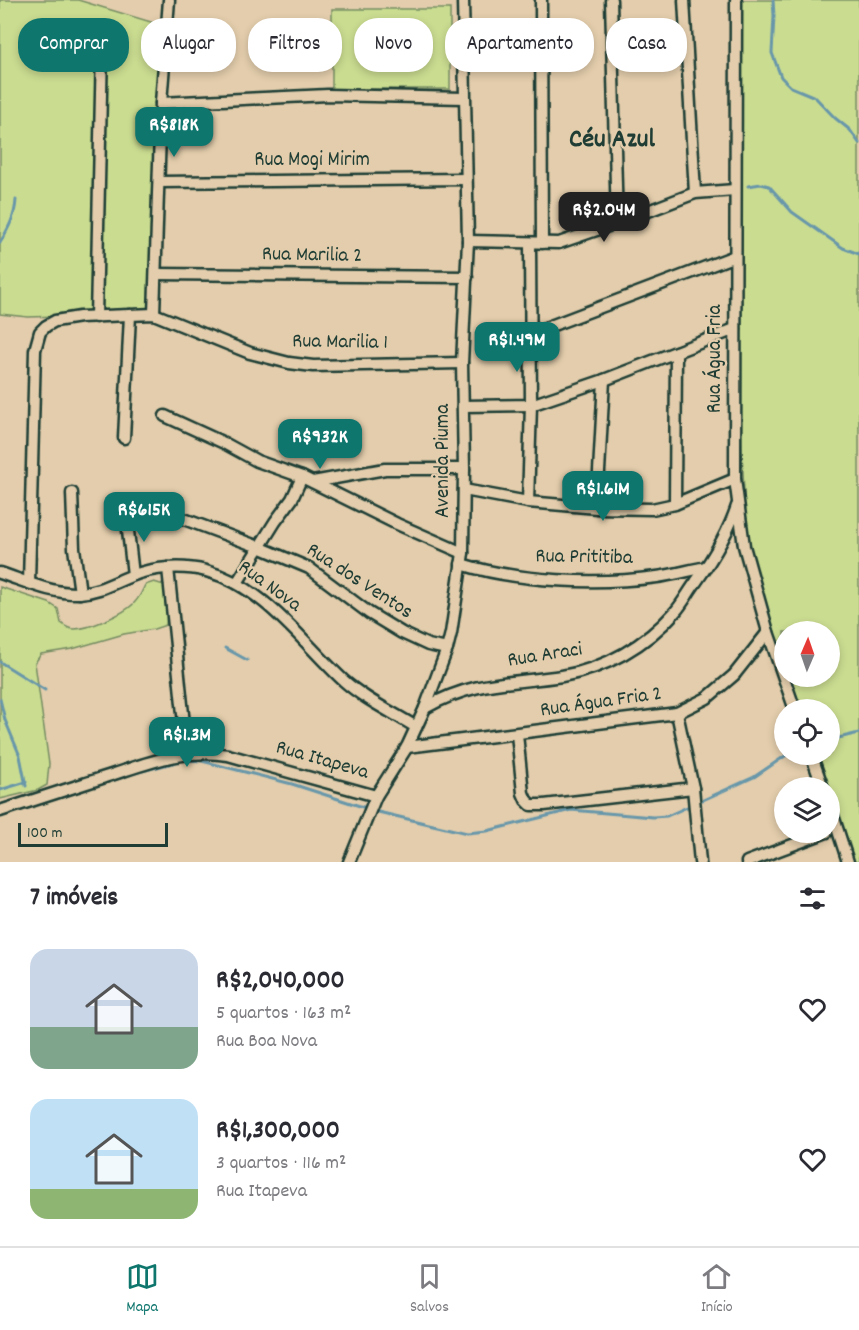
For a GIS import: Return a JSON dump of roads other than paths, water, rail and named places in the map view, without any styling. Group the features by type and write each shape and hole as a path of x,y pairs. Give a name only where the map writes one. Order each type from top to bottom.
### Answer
{"street":[{"path":"29,583 32,434 37,339 46,326 55,321 154,314 161,103 169,0"},
{"name":"Avenida Piuma","path":"349,862 376,796 407,747 425,708 447,649 462,558 464,469 462,363 468,241 463,0"},
{"path":"541,0 542,243"},
{"path":"611,0 617,224"},
{"path":"684,0 695,193"},
{"name":"Rua Água Fria","path":"736,0 735,479 744,546 768,633 791,699"},
{"path":"96,317 101,72"},
{"path":"161,103 328,95 465,98"},
{"name":"Rua Mogi Mirim","path":"159,182 466,179"},
{"path":"468,241 559,243 617,224 695,193 735,190"},
{"path":"528,502 532,333 530,244"},
{"path":"532,333 735,256"},
{"name":"Rua Marilia 2","path":"156,274 467,277"},
{"name":"Rua Marilia 1","path":"154,314 250,353 289,363 313,366 462,363"},
{"path":"124,438 130,315"},
{"path":"463,406 531,405 604,380 735,329"},
{"path":"675,504 676,352"},
{"path":"597,508 604,380"},
{"name":"Rua Prititiba","path":"165,416 257,461 313,482 462,558 478,569 522,577 593,582 657,577 706,567"},
{"path":"313,482 385,469 464,469"},
{"path":"237,583 292,499 302,477"},
{"path":"464,490 528,502 597,508 652,509 675,504 735,479"},
{"path":"72,493 74,548 80,593"},
{"name":"Rua Araci","path":"425,708 444,697 466,689 582,672 626,653 651,635 675,612 723,539 738,503"},
{"path":"126,513 133,575"},
{"name":"Rua dos Ventos","path":"184,519 309,568 369,614 428,645 447,649"},
{"path":"168,568 187,753"},
{"name":"Rua Nova","path":"0,573 48,588 80,593 102,588 133,575 168,568 205,571 237,583 289,623 344,681 416,727"},
{"name":"Rua Água Fria 2","path":"407,747 677,713 707,698 734,675 768,633"},
{"path":"677,713 693,788 700,862"},
{"path":"517,734 526,800 531,805 693,788"},
{"name":"Rua Itapeva","path":"0,811 154,761 187,753 207,752 228,755 376,796"},
{"path":"747,862 798,843"},
{"path":"838,843 848,862"},
{"path":"354,850 362,862"}],"waterway":[{"path":"773,0 772,53 781,77 791,87 815,97 850,130 859,143"},
{"path":"748,186 761,184 769,186 792,212 843,248 859,254"},
{"path":"0,243 13,217 16,200"},
{"path":"225,648 247,660"},
{"path":"0,662 45,690"},
{"path":"0,699 5,720 20,756 26,786"},
{"path":"840,738 859,733"},
{"path":"186,760 202,761 292,784 363,807"},
{"path":"131,774 180,761"},
{"path":"703,800 754,777 774,763"},
{"path":"0,790 26,782"},
{"path":"378,812 467,833 487,831 571,810 653,817 667,816 687,807"}],"district":[{"name":"Céu Azul","path":"612,140"}]}
